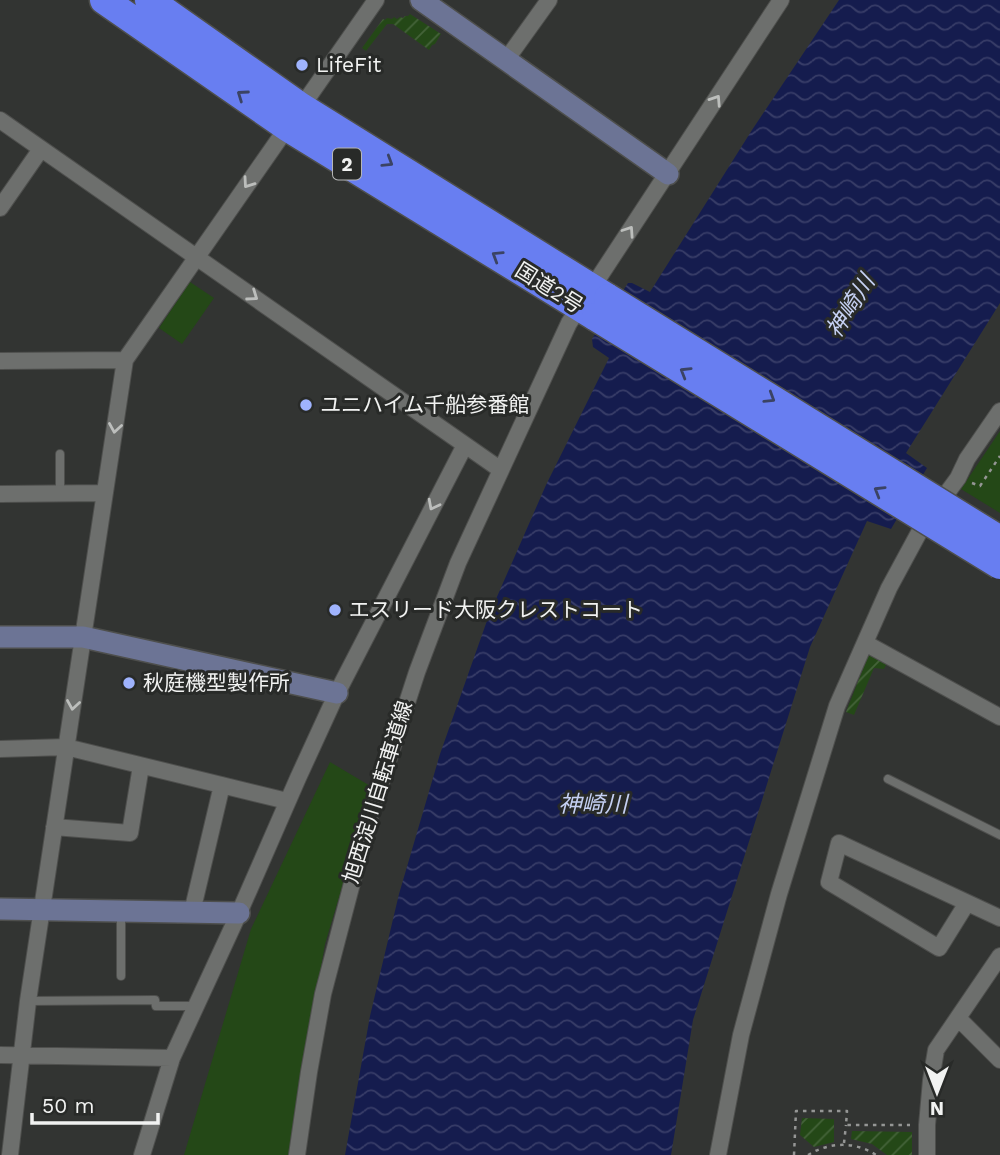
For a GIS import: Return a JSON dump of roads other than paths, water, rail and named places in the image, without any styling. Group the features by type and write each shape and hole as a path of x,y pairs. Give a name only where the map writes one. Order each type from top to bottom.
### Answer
{"highway":[{"name":"国道2号","path":"104,0 594,303 1000,565"},
{"name":"国道2号","path":"149,0 294,117"},
{"name":"国道2号","path":"594,303 1000,540"}],"street":[{"path":"10,1155 28,1001 125,360 376,0"},
{"path":"421,0 668,174"},
{"path":"506,60 549,0"},
{"path":"297,1155 324,994 371,813 417,672 458,563 569,323 594,303 668,174 781,0"},
{"path":"0,120 501,470"},
{"path":"0,208 41,149"},
{"path":"0,361 125,360"},
{"path":"718,1155 741,1034 779,894 837,706 889,589 922,527 958,478 967,458 1000,411"},
{"path":"142,1155 172,1058 287,801 337,693 465,445"},
{"path":"0,494 105,493"},
{"path":"0,637 83,638 337,693"},
{"path":"865,643 1000,717"},
{"path":"0,749 66,747 287,801"},
{"path":"54,827 130,832 141,766"},
{"path":"192,912 222,785"},
{"path":"967,903 939,948 829,882 839,843 1000,918"},
{"path":"0,909 239,913"},
{"path":"927,1155 927,1125 936,1050 1000,956"},
{"path":"958,1018 1000,1060"},
{"path":"0,1055 172,1058"}],"lane":[{"path":"60,454 60,494"},
{"path":"888,779 1000,835"},
{"path":"121,910 121,976"},
{"path":"28,1001 155,1000 156,1006 195,1006"}],"water":[{"name":"神崎川","path":"839,0 1000,0 1000,303 906,453 927,468 891,529 867,521 810,647 693,1020 671,1155 345,1155 370,1016 399,894 440,754 489,615 546,485 609,358 593,347 592,339 628,283 650,292 752,130"}],"place":[{"name":"LifeFit","path":"302,65"},
{"name":"ユニハイム千船参番館","path":"306,405"},
{"name":"エスリード大阪クレストコート","path":"335,610"},
{"name":"秋庭機型製作所","path":"129,683"}]}
